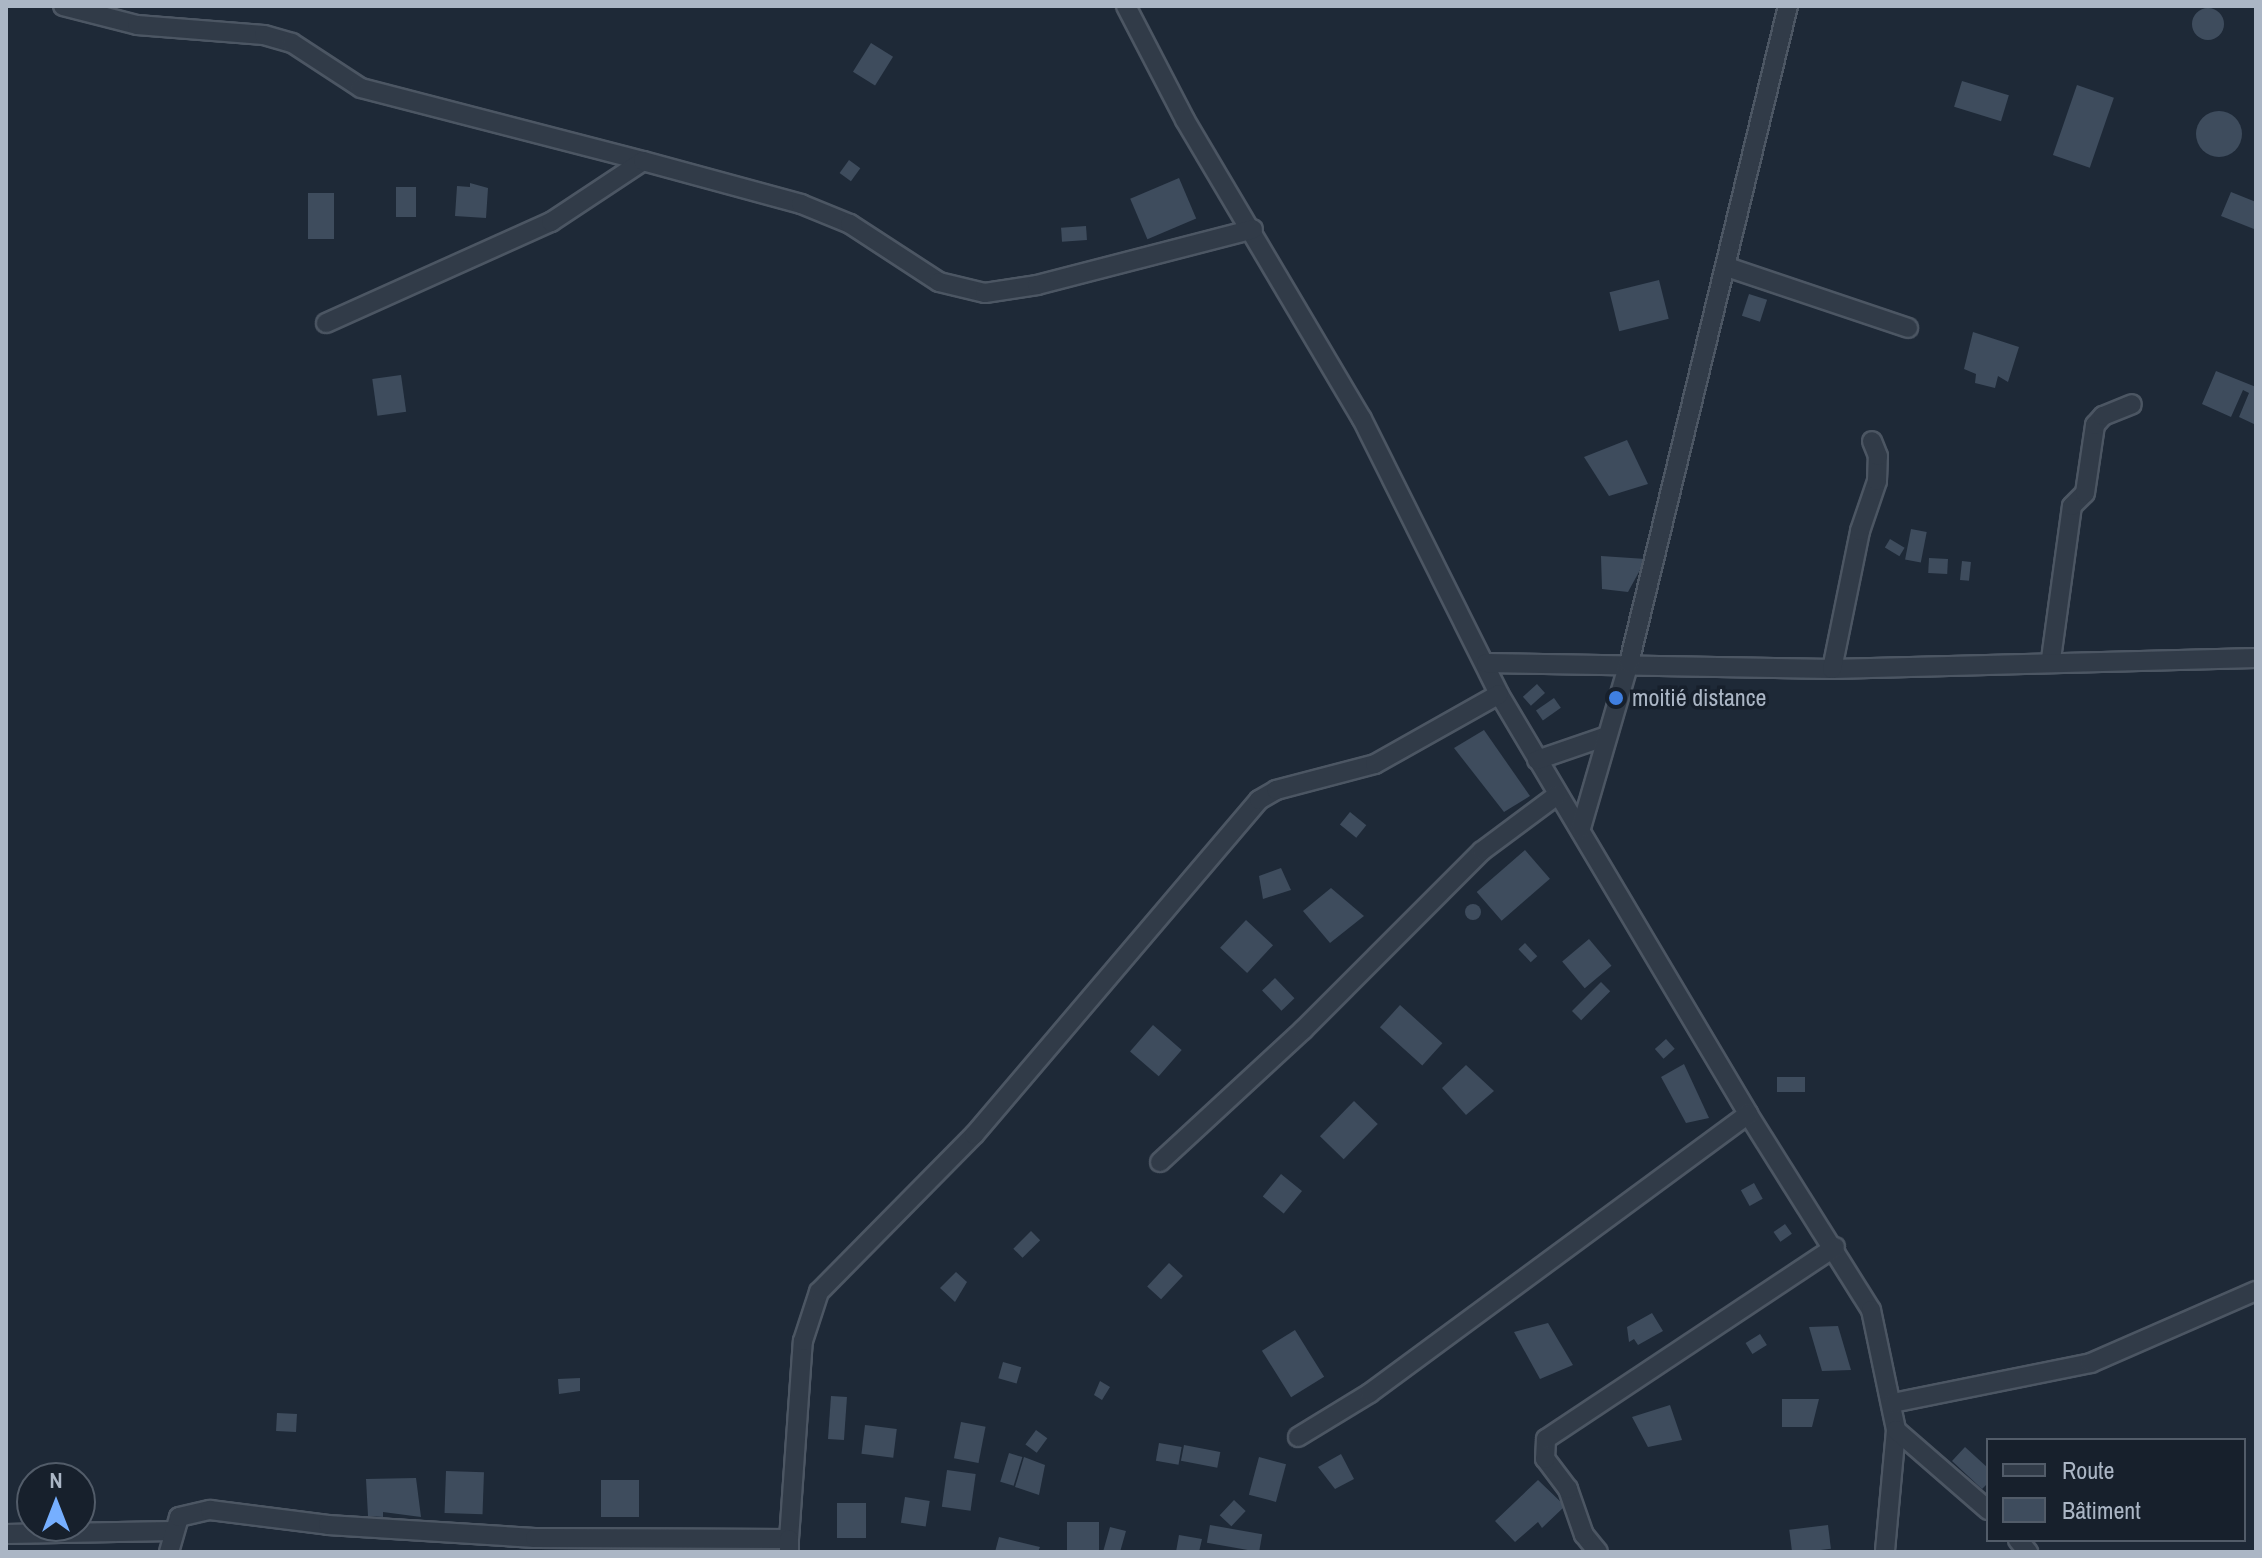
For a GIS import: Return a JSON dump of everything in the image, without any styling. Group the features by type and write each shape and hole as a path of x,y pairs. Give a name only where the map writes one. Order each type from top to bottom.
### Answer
{"street":[{"path":"63,6 152,27 264,35 292,43 361,88 801,204 850,224 939,282 985,293 1037,285 1253,229"},
{"path":"1126,6 1185,120 1253,229 1362,419 1499,694 1748,1114 1835,1247 1871,1310 1893,1403 1896,1430 1885,1552"},
{"path":"1581,828 1629,663 1788,6"},
{"path":"326,323 551,222 643,161"},
{"path":"1727,267 1908,328"},
{"path":"2051,659 2072,506 2085,493 2095,425 2103,416 2132,404"},
{"path":"1832,669 1860,531 1877,481 1878,456 1872,441"},
{"path":"1486,663 1629,663 1832,669 2051,659 2124,664 2256,658"},
{"path":"169,1552 179,1517 210,1510 328,1525 535,1538 789,1545 803,1341 819,1292 974,1135 1259,800 1276,790 1375,764 1499,694"},
{"path":"1537,760 1607,736"},
{"path":"1160,1162 1303,1030 1482,851 1557,795"},
{"path":"1298,1437 1370,1393 1748,1114"},
{"path":"1598,1552 1584,1535 1568,1489 1545,1459 1546,1439 1835,1247"},
{"path":"1893,1403 2091,1363 2256,1291"},
{"path":"1896,1430 1986,1508"},
{"path":"6,1534 173,1531"}],"building":[{"path":"2208,8 2219,13 2224,24 2219,35 2208,40 2197,35 2192,24 2197,13"},
{"path":"871,43 893,57 875,86 853,72"},
{"path":"1962,81 2009,95 2001,121 1954,107"},
{"path":"2077,85 2114,98 2090,168 2053,155"},
{"path":"2219,111 2235,118 2242,134 2235,150 2219,157 2203,150 2196,134 2203,118"},
{"path":"849,160 860,168 851,181 840,173"},
{"path":"1179,178 1196,219 1147,239 1130,199"},
{"path":"470,183 488,188 486,218 455,216 457,186 470,187"},
{"path":"396,187 416,187 416,217 396,217"},
{"path":"2231,192 2256,202 2254,229 2221,216"},
{"path":"308,193 334,193 334,239 308,239"},
{"path":"1086,226 1087,240 1062,242 1061,228"},
{"path":"1659,280 1669,319 1619,331 1610,292"},
{"path":"1749,294 1767,300 1760,322 1742,316"},
{"path":"1973,332 2019,347 2008,382 1998,376 1995,388 1975,383 1976,374 1964,369"},
{"path":"2216,371 2256,387 2256,425 2239,417 2249,393 2243,390 2231,417 2202,404"},
{"path":"401,375 406,412 377,416 372,379"},
{"path":"1627,440 1648,484 1609,496 1584,457"},
{"path":"1911,529 1927,532 1921,562 1905,559"},
{"path":"1890,539 1905,548 1899,556 1885,548"},
{"path":"1601,556 1646,559 1628,592 1602,589"},
{"path":"1929,558 1948,559 1947,574 1928,573"},
{"path":"1962,561 1971,562 1969,581 1960,580"},
{"path":"1537,684 1545,693 1531,706 1523,697"},
{"path":"1554,698 1561,708 1543,720 1536,711"},
{"path":"1484,730 1530,796 1504,812 1454,748"},
{"path":"1350,812 1366,825 1356,838 1340,824"},
{"path":"1525,850 1550,879 1502,921 1477,892"},
{"path":"1281,868 1291,890 1263,899 1259,876"},
{"path":"1331,888 1364,916 1330,943 1303,911"},
{"path":"1470,904 1476,904 1481,912 1479,918 1470,920 1465,915 1465,909"},
{"path":"1246,920 1273,945 1247,973 1220,948"},
{"path":"1589,939 1611,966 1585,988 1562,961"},
{"path":"1525,943 1537,956 1531,962 1518,949"},
{"path":"1275,978 1294,998 1282,1011 1262,991"},
{"path":"1601,982 1610,991 1581,1020 1572,1011"},
{"path":"1400,1005 1442,1043 1422,1065 1380,1027"},
{"path":"1153,1025 1182,1050 1159,1076 1130,1051"},
{"path":"1666,1039 1675,1049 1664,1059 1655,1049"},
{"path":"1684,1064 1709,1118 1686,1123 1661,1077"},
{"path":"1466,1065 1494,1091 1466,1115 1442,1088"},
{"path":"1777,1077 1805,1077 1805,1092 1777,1092"},
{"path":"1354,1101 1378,1124 1344,1159 1320,1136"},
{"path":"1281,1174 1302,1191 1284,1214 1263,1197"},
{"path":"1754,1183 1763,1199 1750,1206 1741,1190"},
{"path":"1785,1224 1792,1234 1780,1242 1774,1232"},
{"path":"1031,1231 1040,1240 1023,1258 1013,1249"},
{"path":"1169,1263 1183,1276 1161,1299 1147,1286"},
{"path":"956,1272 967,1282 955,1302 940,1288"},
{"path":"1652,1313 1663,1331 1638,1345 1634,1339 1629,1342 1627,1327"},
{"path":"1548,1323 1573,1365 1540,1379 1514,1332"},
{"path":"1838,1326 1851,1370 1822,1371 1809,1327"},
{"path":"1295,1330 1324,1377 1291,1397 1262,1351"},
{"path":"1760,1334 1767,1345 1752,1354 1746,1343"},
{"path":"1003,1362 1021,1367 1017,1384 998,1378"},
{"path":"580,1378 580,1391 559,1394 558,1379"},
{"path":"1100,1381 1110,1387 1102,1400 1094,1395"},
{"path":"831,1396 847,1397 844,1440 828,1439"},
{"path":"1782,1399 1819,1399 1812,1427 1782,1427"},
{"path":"1670,1405 1682,1440 1648,1447 1632,1417"},
{"path":"277,1413 297,1414 296,1432 276,1431"},
{"path":"961,1422 986,1427 978,1463 954,1458"},
{"path":"865,1425 897,1429 893,1458 861,1454"},
{"path":"1036,1430 1047,1438 1037,1453 1025,1445"},
{"path":"1159,1443 1182,1447 1179,1465 1156,1461"},
{"path":"1184,1445 1220,1452 1217,1468 1181,1461"},
{"path":"1965,1447 1986,1466 1986,1485 1982,1489 1952,1461"},
{"path":"1009,1453 1022,1457 1014,1486 1000,1482"},
{"path":"1341,1454 1354,1479 1335,1489 1318,1467"},
{"path":"1024,1457 1045,1465 1039,1495 1015,1487"},
{"path":"1259,1457 1286,1464 1276,1502 1249,1495"},
{"path":"947,1470 976,1474 971,1511 942,1507"},
{"path":"446,1471 484,1472 483,1514 445,1513"},
{"path":"416,1478 421,1517 383,1512 383,1517 368,1516 366,1479"},
{"path":"601,1480 639,1480 639,1517 601,1517"},
{"path":"1538,1480 1565,1506 1542,1528 1538,1522 1515,1542 1495,1521"},
{"path":"905,1497 930,1501 926,1527 901,1523"},
{"path":"1234,1500 1246,1511 1231,1526 1220,1515"},
{"path":"837,1503 866,1503 866,1538 837,1538"},
{"path":"1067,1522 1099,1522 1099,1552 1067,1552"},
{"path":"1210,1525 1262,1534 1259,1552 1207,1543"},
{"path":"1828,1525 1831,1549 1792,1552 1789,1530"},
{"path":"1110,1527 1126,1531 1120,1552 1103,1552"},
{"path":"1179,1535 1202,1539 1199,1552 1176,1552"},
{"path":"999,1537 1040,1547 1038,1552 995,1552"}],"place":[{"name":"moitié distance","path":"1616,698"}]}
